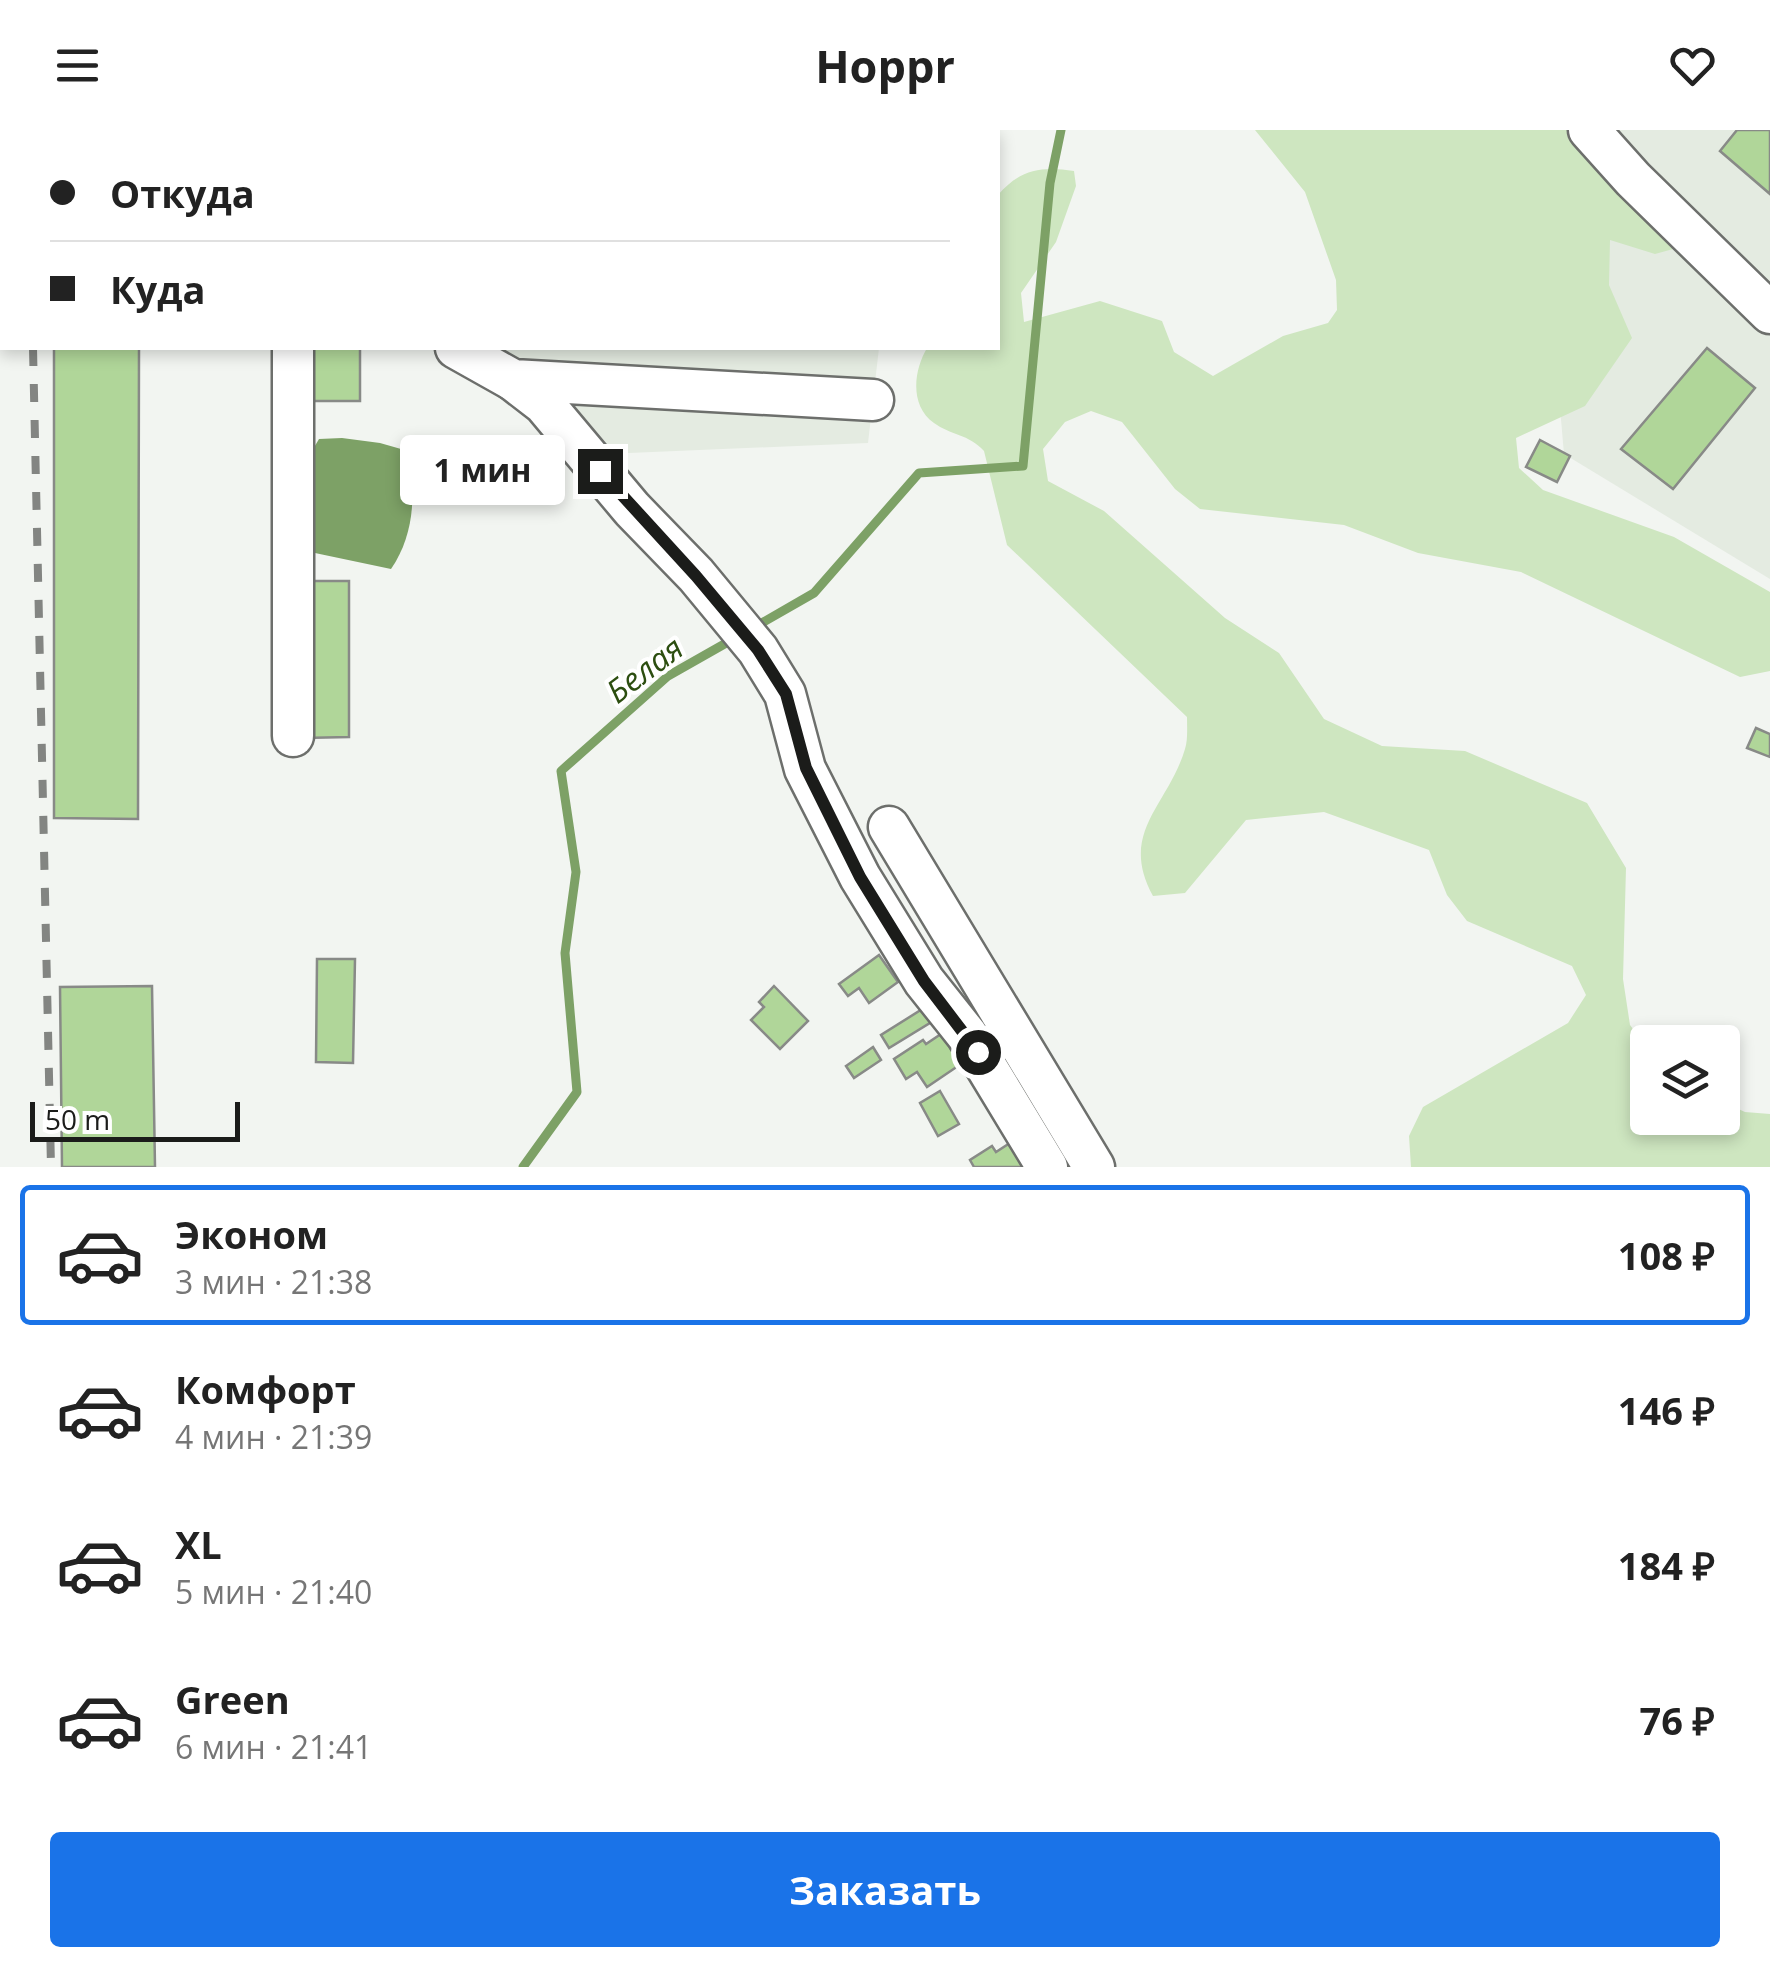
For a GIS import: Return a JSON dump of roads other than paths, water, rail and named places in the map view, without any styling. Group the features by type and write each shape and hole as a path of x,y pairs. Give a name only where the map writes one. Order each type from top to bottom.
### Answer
{"street":[{"path":"1589,130 1634,180 1770,313"},
{"path":"292,350 293,736"},
{"path":"460,350 513,380 544,404 758,650 786,694 806,768 860,877 924,981 967,1034 1047,1167"},
{"path":"513,380 872,400"},
{"path":"890,828 1094,1167"}],"waterway":[{"name":"Белая","path":"753,628 814,593 919,473 1023,466 1050,183 1061,130"},
{"name":"Белая","path":"523,1167 577,1092 565,953 576,872 561,771 668,676 735,638"}],"railway":[{"path":"33,350 51,1167"}]}
